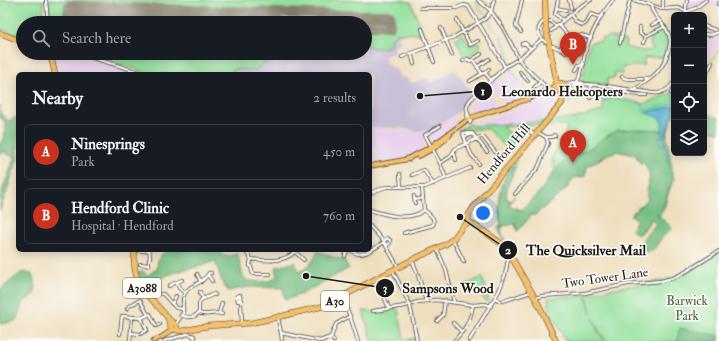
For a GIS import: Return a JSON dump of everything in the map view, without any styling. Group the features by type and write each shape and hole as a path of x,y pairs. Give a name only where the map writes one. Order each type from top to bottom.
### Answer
{"highway":[{"name":"A30","path":"546,0 546,29 555,74 561,88"},
{"name":"A30","path":"546,0 549,36 561,88"},
{"path":"0,34 16,40"},
{"path":"53,60 55,72"},
{"name":"Hendford Hill","path":"469,222 469,214 473,208 560,105 561,88"},
{"name":"A30","path":"173,327 185,330 208,326 242,324 324,306 342,298 412,260 437,249 452,240 462,227 469,222"},
{"path":"469,222 498,241 510,254 556,341"},
{"name":"A3088","path":"135,252 134,266 139,284 162,310 173,327"}],"main road":[{"path":"372,165 416,157 445,140 468,119 528,99 547,88 555,81 555,74"},
{"path":"547,88 561,88"},
{"path":"468,119 519,105 550,91 561,88"},
{"path":"407,159 432,147"},
{"path":"153,341 163,339 173,327"}],"street":[{"path":"46,0 47,16"},
{"path":"478,0 491,11 504,28 526,69 547,88"},
{"path":"402,56 446,40 478,23 486,18 491,11 494,0"},
{"path":"521,32 515,26 522,0"},
{"path":"558,0 555,14 563,20"},
{"path":"569,0 571,8"},
{"path":"551,31 586,1 591,0"},
{"path":"578,83 584,64 586,50 591,38 600,17 613,0"},
{"path":"620,43 630,0"},
{"path":"634,0 663,9 679,8 687,11 696,8 706,0"},
{"path":"663,0 663,9"},
{"path":"687,11 688,0"},
{"path":"421,8 456,8 466,5 505,67"},
{"path":"634,91 649,80 662,67 667,57 671,42 669,34 652,12 651,6"},
{"path":"556,8 566,10"},
{"path":"570,14 577,23 583,25 586,23 590,14 600,17"},
{"path":"457,20 470,44 478,42"},
{"path":"550,21 568,35 581,35 591,38"},
{"path":"652,25 660,21"},
{"path":"468,119 467,105 505,67 520,58 543,40 538,29 543,22"},
{"path":"640,27 640,33 646,36"},
{"path":"646,36 664,27"},
{"path":"707,27 715,29"},
{"path":"441,28 452,55"},
{"path":"422,29 434,62"},
{"path":"707,34 711,35 719,32"},
{"path":"560,49 568,35"},
{"path":"645,41 646,36"},
{"path":"522,44 525,43 531,49"},
{"path":"553,46 566,53"},
{"path":"411,54 414,64"},
{"path":"463,61 468,59 470,61 484,57 477,67"},
{"path":"99,60 139,72"},
{"path":"473,60 483,74 491,80"},
{"path":"707,72 712,63"},
{"path":"576,70 579,65 584,64"},
{"path":"470,82 476,80 490,69"},
{"path":"526,69 521,73 526,80"},
{"path":"622,77 627,80 649,80"},
{"path":"534,88 540,82"},
{"path":"561,88 578,83 658,93 668,89 672,84"},
{"path":"561,88 578,83"},
{"path":"590,98 591,85"},
{"path":"613,87 631,94 646,96"},
{"path":"440,126 426,135 446,179"},
{"path":"518,134 517,130 525,127 546,137 555,136"},
{"path":"479,164 471,154 464,137 473,134 487,152"},
{"path":"440,163 450,157 460,146 483,137 496,153"},
{"path":"515,194 538,168 548,143 546,137"},
{"path":"424,150 427,147 428,141"},
{"path":"454,151 456,160"},
{"path":"372,192 386,187 422,188 470,168"},
{"path":"412,176 424,170 433,184"},
{"path":"400,174 401,187"},
{"path":"404,233 433,225 433,218 424,210 422,188"},
{"path":"414,196 415,202 423,198"},
{"path":"372,210 390,215 408,216 416,215 424,210"},
{"path":"372,228 384,242 396,269 410,305 417,341"},
{"path":"372,249 384,242 387,238 390,240 390,243 386,246"},
{"path":"452,240 464,262"},
{"path":"437,249 446,270 454,302"},
{"name":"Two Tower Lane","path":"534,298 542,296 585,293 628,284 661,281 673,278 719,251"},
{"path":"140,264 149,266 149,252"},
{"path":"246,252 251,260 250,265 253,274 270,274"},
{"path":"251,260 264,261 283,258 290,256 294,252"},
{"path":"296,252 304,260"},
{"path":"345,256 347,252"},
{"path":"354,252 357,254 363,254 366,252"},
{"path":"469,341 495,298 505,275 508,257 510,254"},
{"path":"412,260 426,301"},
{"path":"173,327 181,316 185,293 201,282 209,273 212,279"},
{"path":"198,275 201,282"},
{"path":"169,285 182,280"},
{"path":"177,282 179,288 185,293"},
{"path":"199,292 204,298"},
{"path":"495,298 502,301 531,292"},
{"path":"163,294 176,308 183,309"},
{"path":"199,313 200,302 204,298 215,294"},
{"path":"172,304 176,296"},
{"path":"342,298 350,316 358,341"},
{"path":"385,299 389,308"},
{"path":"128,308 140,300 156,326 160,324"},
{"path":"241,300 242,324"},
{"path":"437,321 443,315 444,300"},
{"path":"373,311 426,301 444,300 473,305 485,304 491,306"},
{"path":"181,316 188,318 199,313 203,315 221,313 221,304"},
{"path":"454,341 470,320 473,305"},
{"path":"120,334 122,316 141,318 148,315"},
{"path":"281,333 320,341 331,337 336,324 350,316"},
{"path":"130,341 132,317"},
{"path":"278,317 282,340"},
{"path":"130,333 140,334 147,330 141,318"},
{"path":"453,323 462,332"},
{"path":"163,339 192,334 195,341"},
{"path":"331,337 334,341"}],"shaded area":[{"path":"686,0 719,0 719,7 713,4 709,8 703,3 690,9 687,8"},
{"path":"397,33 405,33 398,35 401,43 394,46 395,53 384,56 386,64 395,68 394,69 398,71 401,78 403,76 413,83 428,78 431,82 434,80 436,81 454,69 463,80 471,94 471,98 465,104 463,109 431,130 415,131 409,129 372,127 372,72 233,72 233,69 256,70 264,63 282,60 372,60 372,46 391,45 390,39"},
{"path":"719,33 719,47 709,56 707,54 707,45"},
{"path":"94,60 105,64 108,69 113,65 136,72 57,72 54,61"},
{"path":"510,67 530,94 505,105 488,84 496,77 500,82 510,75 506,69"},
{"path":"485,88 496,101 499,108 475,115 470,110 469,106"},
{"path":"548,94 558,103 544,122 473,126 473,123 514,110"},
{"path":"453,116 458,123 434,142 431,141 429,136 425,138 425,147 412,155 396,160 375,162 376,149 373,148 372,128 432,131"},
{"path":"372,139 374,162 372,162"}],"green space":[{"path":"0,0 43,0 44,16 16,16 16,34 0,29"},
{"path":"47,0 403,0 411,2 423,34 397,33 390,39 391,46 377,48 372,47 372,16 49,16"},
{"path":"663,28 668,34 669,38 669,46 666,57 644,58 644,65 623,67 622,74 615,73 615,77 612,79 608,78 607,85 585,83 581,80 584,74 587,53 591,42 601,41 602,37 605,39 608,36 616,38 615,43 619,45 622,39 626,41 625,47 643,51 652,50 650,42 651,34"},
{"path":"463,34 470,46 479,42 481,46 465,59 455,38"},
{"path":"105,60 282,60 264,63 256,70 233,69 233,72 145,72"},
{"path":"671,93 671,122 667,136 674,179 665,207 659,216 655,213 644,230 637,235 632,230 637,220 630,215 648,199 647,195 650,175 644,162 640,163 636,155 617,151 608,154 573,178 568,185 569,186 552,201 531,215 518,231 515,224 503,225 501,230 499,212 500,196 508,170 516,160 515,169 508,182 506,198 511,201 515,196 509,205 522,210 541,190 556,170 553,166 553,161 551,160 564,139 567,126 541,125 502,127 517,138 509,150 487,129 458,130 470,124 473,126 553,121 569,118 572,119 603,111 603,100 615,98 643,104"},
{"path":"0,112 8,121 16,118 16,164 0,211 0,197 15,156 6,154 5,151 0,155 0,144 3,141 5,133 5,121 0,118"},
{"path":"707,114 719,118 719,133 707,130"},
{"path":"669,125 666,143 672,179 663,207 657,214 672,228 653,250 649,252 645,251 643,239 656,224 651,219 644,229 637,235 632,230 637,220 631,215 648,199 647,195 650,175 644,162 640,163 636,155 617,151 608,154 587,167 585,176 573,178 565,190 535,215 531,215 518,231 516,224 502,226 501,232 508,248 504,243 498,227 501,226 500,194 504,179 512,166 514,167 511,172 513,173 507,187 506,198 510,201 509,205 515,209 522,210 541,190 556,169 566,160 592,147 605,137 618,130 662,130 662,139 660,137 659,138 663,147 665,146 664,137"},
{"path":"164,252 221,252 223,256 237,254 243,275 247,281 263,282 274,279 277,276 276,267 295,262 299,272 315,258 318,252 344,260 349,268 302,294 285,300 283,288 248,287 228,291 226,287 224,287 215,261 168,275 161,279 161,286 151,295 137,273 143,271 147,276 157,268 158,260"},
{"name":"Barwick Park","path":"719,252 719,341 606,341 593,318 598,332 605,341 565,341 549,307 548,298 586,296 591,313 587,295 609,289 665,280 681,275 698,267"},
{"path":"22,272 32,274 36,286 34,295 23,302 16,321 0,324 0,290"},
{"path":"482,277 489,301 486,302 478,290 467,291 466,285"},
{"path":"398,309 404,340 415,338 415,340 372,341 363,311 373,312"},
{"path":"680,328 719,336 719,341 677,341"}],"water":[{"path":"671,107 671,118 664,137 662,137 662,123 660,119 645,112"}],"waterway":[{"path":"475,0 479,6 478,8 486,15"},
{"path":"488,18 491,25 501,36 508,51 508,63"},
{"path":"707,65 719,51"},
{"path":"510,66 511,70 530,94 543,87"},
{"path":"549,94 555,101"},
{"path":"565,103 581,98 588,98"},
{"path":"591,99 603,101 614,98 640,103 643,105 643,109 671,104"},
{"path":"641,111 645,112"},
{"path":"662,134 660,137 662,139"},
{"path":"662,137 669,166"},
{"path":"664,137 664,146"},
{"path":"665,189 667,182"}],"runway":[{"path":"69,6 102,7 101,16"},
{"path":"68,16 69,6"},
{"path":"101,16 102,7 342,16"},
{"path":"342,16 390,15 390,26 372,25"}],"place":[{"name":"Hendford Clinic","path":"573,65"},
{"name":"Leonardo Helicopters","path":"420,96"},
{"name":"Ninesprings","path":"573,163"},
{"name":"The Quicksilver Mail","path":"460,217"},
{"name":"Sampsons Wood","path":"306,276"}]}
